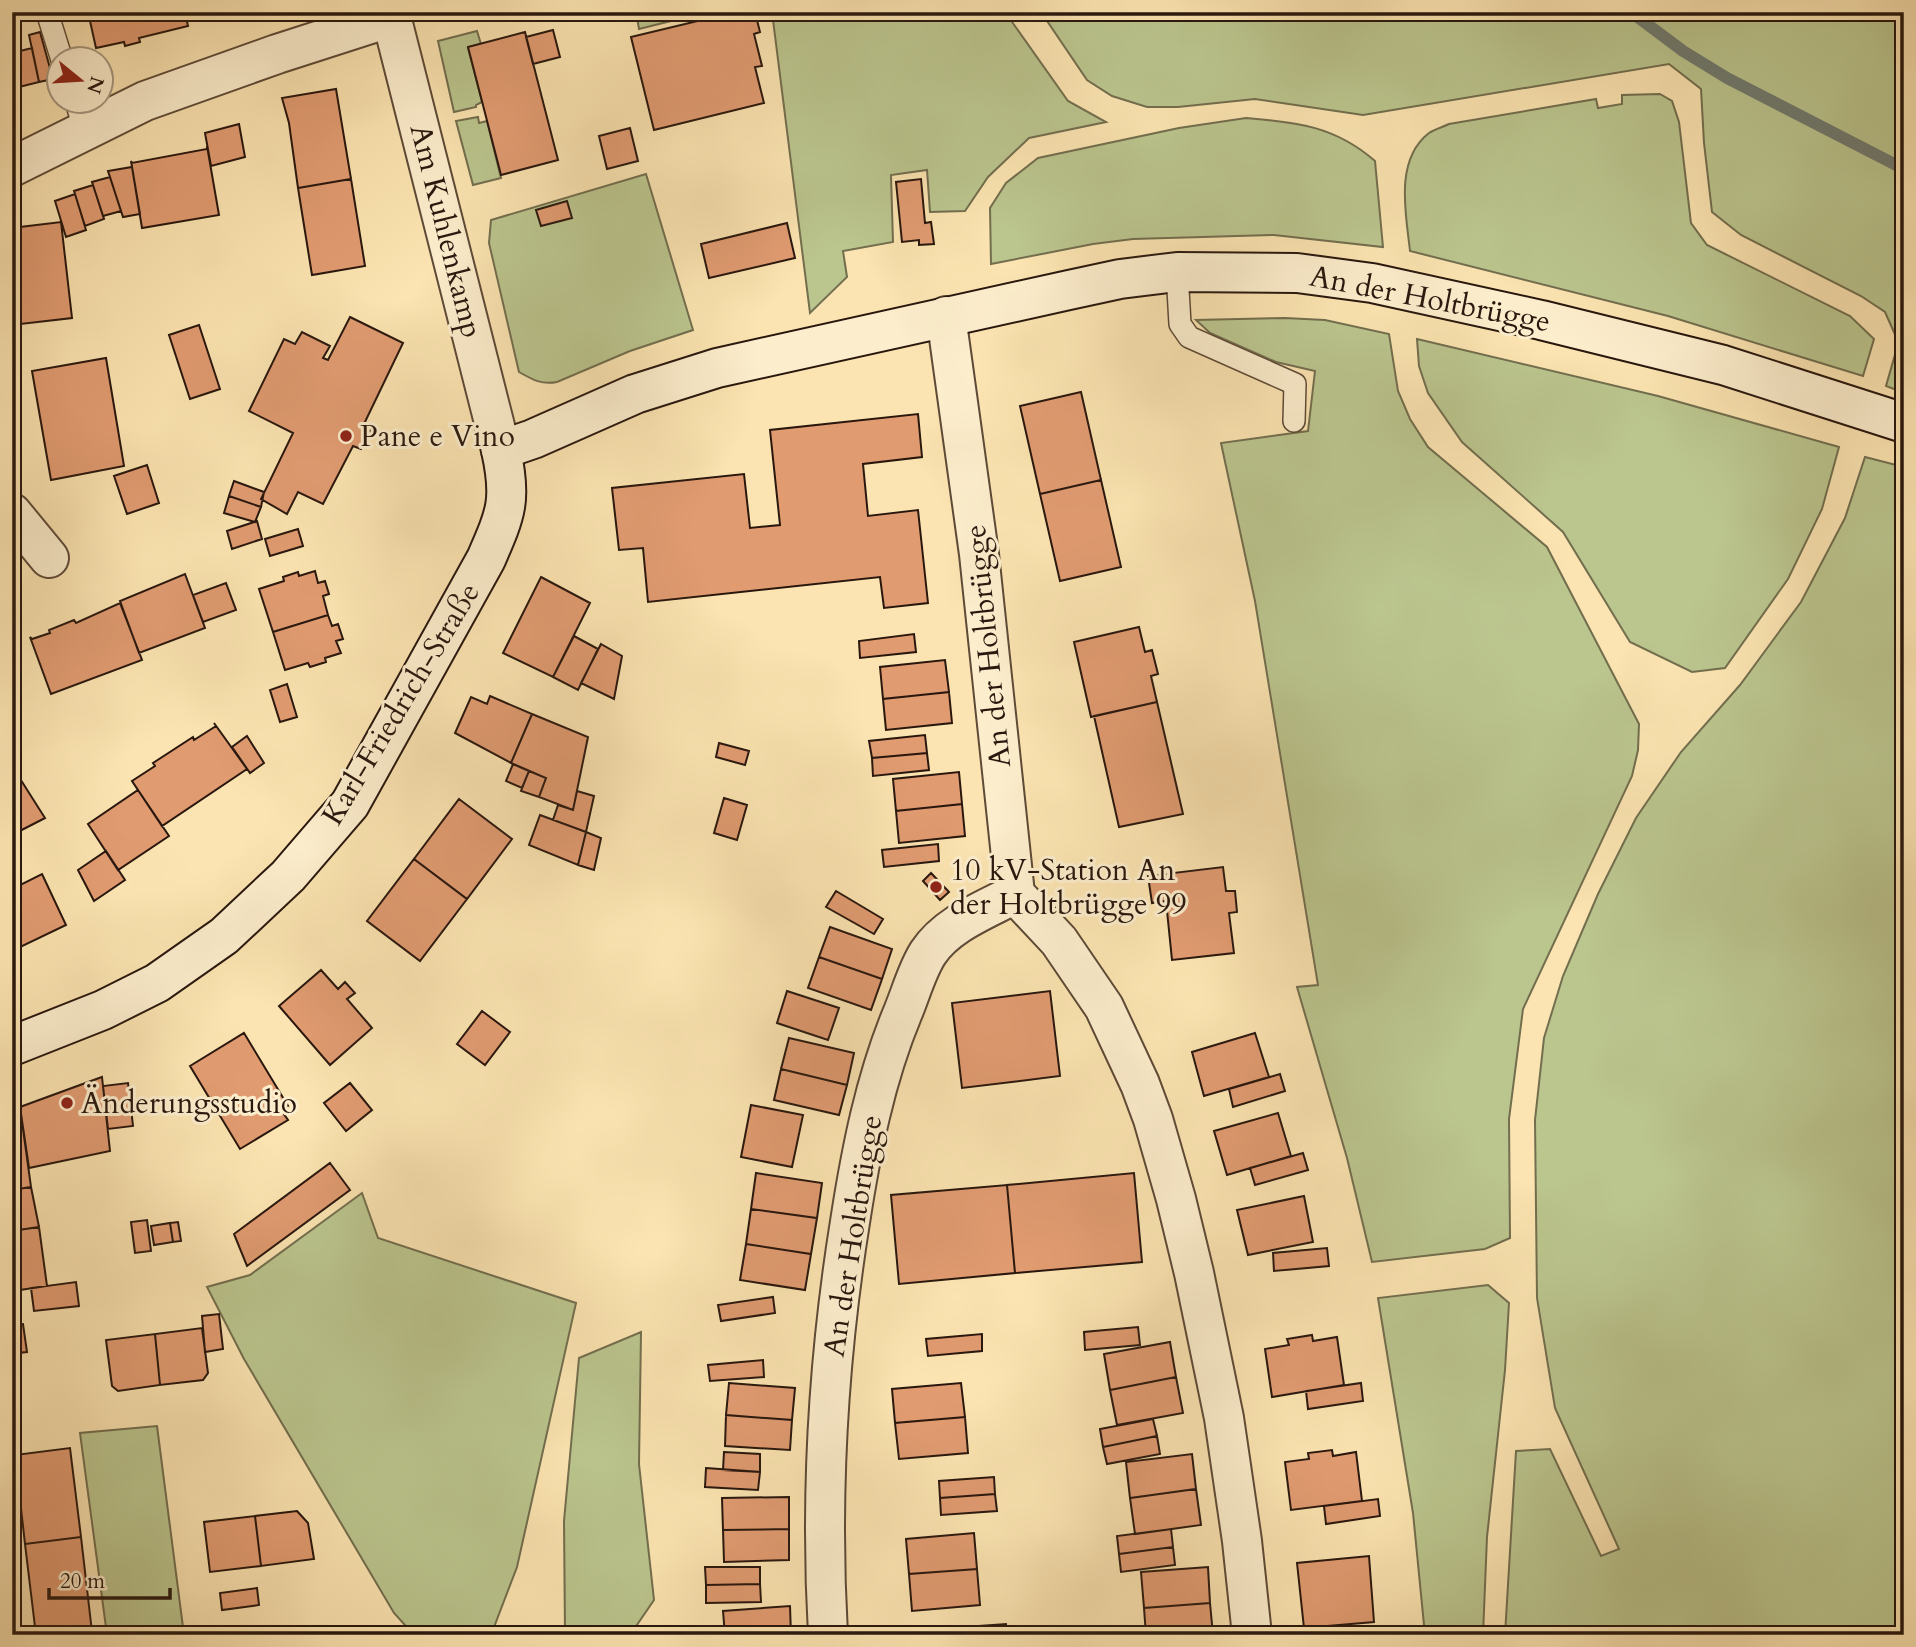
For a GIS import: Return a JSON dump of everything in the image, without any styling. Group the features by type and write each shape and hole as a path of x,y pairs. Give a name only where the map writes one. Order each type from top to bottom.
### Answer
{"street":[{"path":"116,108 145,101 391,15"},
{"name":"Am Kuhlenkamp","path":"391,15 501,450"},
{"path":"12,167 81,116"},
{"name":"An der Holtbrügge","path":"501,450 533,439 635,394 717,368 1120,279 1177,272 1297,273 1371,283 1554,323 1723,365 1904,423"},
{"name":"An der Holtbrügge","path":"828,1635 824,1504 834,1327 855,1189 873,1105 890,1043 928,953 955,925 1015,894 979,554 946,316"},
{"name":"Karl-Friedrich-Straße","path":"12,1046 103,1010 157,982 224,936 288,876 322,837 349,804 486,559 504,518 507,498 507,478 501,450"},
{"path":"12,513 48,558"},
{"path":"1015,894 1059,941 1104,1007 1140,1084 1153,1119 1194,1273 1224,1418 1242,1541 1252,1635"}],"lane":[{"path":"47,12 58,46"},
{"path":"1177,272 1180,324 1189,337 1295,384 1294,421"}],"green space":[{"path":"636,12 707,12 639,29"},
{"path":"772,12 1005,12 1068,101 1106,122 1029,138 988,177 965,211 930,212 927,170 891,175 893,242 843,251 847,277 810,313"},
{"path":"1041,12 1904,12 1904,393 1886,386 1897,339 1885,312 1861,296 1741,235 1712,212 1701,89 1669,64 1363,115 1255,99 1178,107 1147,107 1112,96 1087,80"},
{"path":"477,31 481,44 468,48 482,102 476,107 454,112 438,41"},
{"path":"1660,94 1672,101 1679,122 1691,223 1707,245 1850,316 1874,339 1863,376 1668,316 1410,251 1405,205 1407,172 1418,144 1429,133 1449,124 1596,99 1598,108 1622,104 1622,95"},
{"path":"478,117 479,123 487,121 501,178 473,185 456,121"},
{"path":"1246,118 1282,121 1330,133 1360,149 1375,161 1383,247 1274,235 1133,239 991,264 990,208 1006,183 1038,158 1179,128"},
{"path":"646,174 693,330 630,351 557,382 538,381 519,372 489,243 491,220"},
{"path":"1196,320 1325,320 1389,334 1398,391 1410,419 1428,447 1547,547 1639,724 1638,750 1632,776 1523,1009 1509,1119 1510,1238 1485,1249 1372,1262 1347,1158 1297,987 1318,985 1255,601 1221,443 1308,431 1315,371 1276,362 1210,333"},
{"path":"1417,339 1658,396 1839,447 1822,509 1788,579 1725,668 1692,672 1630,642 1563,532 1462,442 1428,393 1419,366"},
{"path":"1865,457 1904,467 1904,1635 1505,1635 1516,1451 1550,1449 1601,1556 1619,1549 1555,1408 1537,1298 1535,1120 1544,1038 1563,976 1598,894 1636,818 1681,752 1740,685 1801,602 1845,518"},
{"path":"362,1193 378,1238 576,1303 517,1567 491,1635 414,1635 394,1613 244,1359 207,1287 250,1275"},
{"path":"1488,1285 1509,1303 1505,1370 1487,1537 1483,1635 1425,1635 1413,1513 1378,1298"},
{"path":"641,1332 639,1464 654,1600 630,1635 568,1635 565,1633 564,1521 579,1358"},
{"path":"157,1426 184,1635 107,1635 80,1433"}],"building":[{"path":"88,12 185,12 188,26 139,38 140,42 125,46 124,42 96,46"},
{"path":"557,12 590,12 559,20"},
{"path":"735,12 755,12 760,32 754,34 762,66 755,67 764,103 654,130 631,37"},
{"path":"553,30 560,57 533,64 526,37"},
{"path":"40,32 46,54 46,80 39,82 29,35"},
{"path":"525,32 558,160 501,175 468,47"},
{"path":"32,48 39,82 19,87 12,53"},
{"path":"336,89 351,179 298,188 289,123 282,98"},
{"path":"239,124 245,157 211,166 205,133"},
{"path":"630,128 638,161 607,169 599,136"},
{"path":"207,146 219,215 142,228 131,161 132,163 207,149"},
{"path":"132,167 140,214 123,217 108,171"},
{"path":"110,177 121,211 103,216 92,182"},
{"path":"351,179 365,266 312,275 298,188"},
{"path":"921,179 925,223 931,222 934,244 919,245 919,240 902,242 896,182"},
{"path":"93,185 104,219 85,226 74,191"},
{"path":"75,194 86,230 66,237 55,201"},
{"path":"567,201 572,218 541,226 536,210"},
{"path":"61,222 72,318 12,325 12,228"},
{"path":"787,223 795,258 709,278 701,244"},
{"path":"350,317 403,343 364,424 372,427 361,449 353,446 323,504 298,492 287,514 261,499 293,433 249,411 284,339 295,344 302,332 330,346 323,358 328,360"},
{"path":"199,325 220,389 190,399 169,335"},
{"path":"106,358 124,466 51,480 32,371"},
{"path":"1081,392 1101,480 1040,494 1020,406"},
{"path":"918,414 922,457 863,464 868,516 918,510 928,603 884,608 880,577 648,602 643,548 619,550 612,488 744,474 750,528 780,525 770,430"},
{"path":"147,465 159,503 127,514 114,476"},
{"path":"1101,480 1121,567 1060,581 1040,494"},
{"path":"234,481 264,492 261,507 229,496"},
{"path":"229,496 261,507 255,522 224,513"},
{"path":"257,521 262,539 232,549 227,531"},
{"path":"298,529 303,546 270,556 265,539"},
{"path":"315,571 318,583 325,581 329,594 323,596 328,615 273,632 259,589 284,581 283,577 298,572 299,576"},
{"path":"185,574 205,628 139,653 120,601"},
{"path":"541,577 590,603 553,677 503,653"},
{"path":"226,583 236,610 203,622 193,595"},
{"path":"120,603 142,660 51,694 30,637 32,639 50,633 49,630 74,620 76,623"},
{"path":"328,615 332,626 338,624 343,639 336,641 341,653 310,667 308,663 285,670 273,632"},
{"path":"1139,627 1145,652 1152,650 1158,674 1151,676 1157,702 1091,717 1074,642"},
{"path":"914,634 916,652 860,658 859,641"},
{"path":"574,636 598,649 578,690 553,677"},
{"path":"601,644 622,656 614,699 581,683"},
{"path":"945,660 949,692 883,699 880,667"},
{"path":"287,684 297,717 280,722 270,690"},
{"path":"949,692 952,723 886,730 883,699"},
{"path":"490,696 532,714 511,763 455,733 471,697 487,704"},
{"path":"1157,702 1183,814 1119,827 1094,716"},
{"path":"532,714 588,737 573,810 539,797 546,778 511,763"},
{"path":"214,723 247,769 162,826 132,781 155,766 153,763 193,737 194,740 216,726"},
{"path":"925,735 927,753 872,758 869,741"},
{"path":"247,736 264,763 250,773 232,747"},
{"path":"719,743 749,751 745,765 716,757"},
{"path":"927,753 929,770 873,776 872,758"},
{"path":"513,764 529,771 522,788 506,781"},
{"path":"12,766 45,818 12,835"},
{"path":"529,771 546,778 539,797 521,791"},
{"path":"959,772 962,804 896,811 893,779"},
{"path":"138,790 169,836 118,870 88,824"},
{"path":"577,791 594,796 586,832 553,820 558,805 573,810"},
{"path":"724,798 747,805 737,840 714,833"},
{"path":"459,799 512,839 467,899 414,859"},
{"path":"962,804 965,836 899,843 896,811"},
{"path":"540,815 586,832 578,865 529,845"},
{"path":"586,832 601,838 594,870 578,865"},
{"path":"938,844 939,861 884,867 882,850"},
{"path":"106,851 125,880 94,901 78,870"},
{"path":"414,859 467,899 420,961 367,921"},
{"path":"1223,867 1226,891 1235,891 1237,912 1229,913 1234,953 1172,960 1166,901 1152,903 1148,876"},
{"name":"10 kV-Station An der Holtbrügge 99","path":"931,873 949,892 940,900 923,881"},
{"path":"42,874 66,925 12,951 12,889"},
{"path":"836,891 883,919 874,934 826,907"},
{"path":"830,927 892,949 882,979 819,957"},
{"path":"819,957 882,979 871,1010 808,988"},
{"path":"321,970 338,989 345,982 355,993 347,999 372,1028 330,1065 279,1006"},
{"path":"787,991 839,1008 828,1040 777,1023"},
{"path":"1050,991 1060,1076 962,1088 952,1003"},
{"path":"482,1011 510,1032 485,1065 457,1044"},
{"path":"244,1033 288,1106 281,1110 288,1120 240,1149 190,1066"},
{"path":"1255,1033 1269,1077 1204,1096 1192,1052"},
{"path":"789,1038 854,1053 847,1085 781,1069"},
{"path":"781,1069 847,1085 839,1115 774,1100"},
{"path":"1280,1074 1285,1091 1233,1107 1229,1089"},
{"path":"102,1077 110,1151 29,1168 20,1107"},
{"path":"128,1083 133,1126 108,1129 103,1086"},
{"path":"350,1083 372,1110 346,1131 324,1103"},
{"path":"751,1105 803,1115 792,1167 741,1157"},
{"path":"20,1107 31,1187 12,1190 12,1110"},
{"path":"1278,1113 1291,1156 1227,1175 1214,1131"},
{"path":"1303,1153 1308,1170 1255,1185 1250,1168"},
{"path":"330,1163 350,1190 247,1266 234,1234"},
{"path":"756,1173 822,1183 817,1218 751,1209"},
{"path":"1134,1173 1142,1262 1015,1273 1007,1185"},
{"path":"1007,1185 1015,1273 899,1284 891,1195"},
{"path":"31,1187 39,1227 12,1231 12,1190"},
{"path":"1304,1196 1313,1242 1248,1255 1237,1210"},
{"path":"751,1209 817,1218 811,1254 746,1244"},
{"path":"147,1220 151,1251 135,1253 131,1222"},
{"path":"178,1222 181,1241 173,1242 170,1223"},
{"path":"170,1223 173,1242 154,1245 151,1226"},
{"path":"39,1227 47,1286 13,1291 12,1231"},
{"path":"746,1244 811,1254 805,1290 740,1280"},
{"path":"1327,1248 1329,1266 1274,1271 1273,1253"},
{"path":"76,1282 79,1306 34,1311 31,1288"},
{"path":"773,1297 775,1313 721,1321 718,1305"},
{"path":"12,1310 14,1325 23,1324 27,1352 18,1353 21,1378 12,1379"},
{"path":"219,1314 223,1349 205,1352 202,1316"},
{"path":"1138,1327 1140,1345 1085,1350 1084,1332"},
{"path":"202,1328 208,1373 203,1380 160,1385 155,1334"},
{"path":"155,1334 160,1385 118,1391 112,1386 106,1340"},
{"path":"982,1334 982,1351 928,1356 926,1339"},
{"path":"1312,1335 1313,1341 1337,1337 1344,1385 1272,1397 1265,1349 1289,1345 1287,1339"},
{"path":"1170,1342 1176,1377 1110,1390 1104,1354"},
{"path":"763,1360 764,1377 710,1381 708,1365"},
{"path":"1176,1377 1183,1413 1117,1425 1110,1390"},
{"path":"729,1383 795,1388 792,1420 726,1415"},
{"path":"961,1383 965,1417 895,1423 892,1389"},
{"path":"1361,1383 1363,1401 1308,1409 1306,1391"},
{"path":"726,1415 792,1420 790,1450 725,1446"},
{"path":"965,1417 968,1453 899,1459 895,1423"},
{"path":"1153,1419 1157,1436 1103,1447 1100,1429"},
{"path":"1157,1436 1160,1454 1107,1464 1103,1447"},
{"path":"70,1448 81,1537 25,1544 15,1455"},
{"path":"1332,1450 1333,1456 1356,1452 1362,1501 1291,1510 1285,1462 1309,1459 1308,1453"},
{"path":"724,1452 760,1454 760,1472 723,1470"},
{"path":"1192,1454 1196,1489 1130,1498 1126,1462"},
{"path":"706,1468 760,1472 758,1490 705,1487"},
{"path":"994,1477 995,1494 940,1498 939,1481"},
{"path":"1196,1489 1201,1525 1135,1534 1130,1498"},
{"path":"995,1494 997,1511 941,1515 940,1498"},
{"path":"789,1497 789,1529 723,1530 722,1498"},
{"path":"1378,1499 1380,1516 1326,1524 1324,1506"},
{"path":"297,1511 308,1523 314,1559 261,1566 255,1516"},
{"path":"255,1516 261,1566 210,1572 204,1522"},
{"path":"789,1529 789,1560 724,1562 723,1530"},
{"path":"1171,1529 1173,1547 1119,1554 1117,1536"},
{"path":"974,1533 977,1569 909,1574 906,1539"},
{"path":"81,1537 92,1632 36,1635 25,1544"},
{"path":"1173,1547 1175,1565 1121,1572 1119,1554"},
{"path":"1369,1556 1374,1622 1304,1628 1297,1563"},
{"path":"705,1567 760,1567 760,1584 706,1585"},
{"path":"1208,1567 1210,1603 1144,1608 1141,1572"},
{"path":"977,1569 980,1605 912,1611 909,1574"},
{"path":"760,1584 761,1602 706,1603 706,1585"},
{"path":"257,1588 259,1605 222,1610 220,1593"},
{"path":"1210,1603 1213,1635 1146,1635 1144,1608"},
{"path":"790,1606 791,1635 725,1635 723,1611"},
{"path":"1006,1624 1007,1635 952,1635 951,1628"},
{"path":"1391,1626 1391,1635 1343,1635 1342,1631"}],"waterway":[{"path":"1631,12 1683,51 1727,78 1904,169"}],"place":[{"name":"Pane e Vino","path":"346,436"},
{"name":"10 kV-Station An der Holtbrügge 99","path":"936,887"},
{"name":"Änderungsstudio","path":"67,1103"}]}
